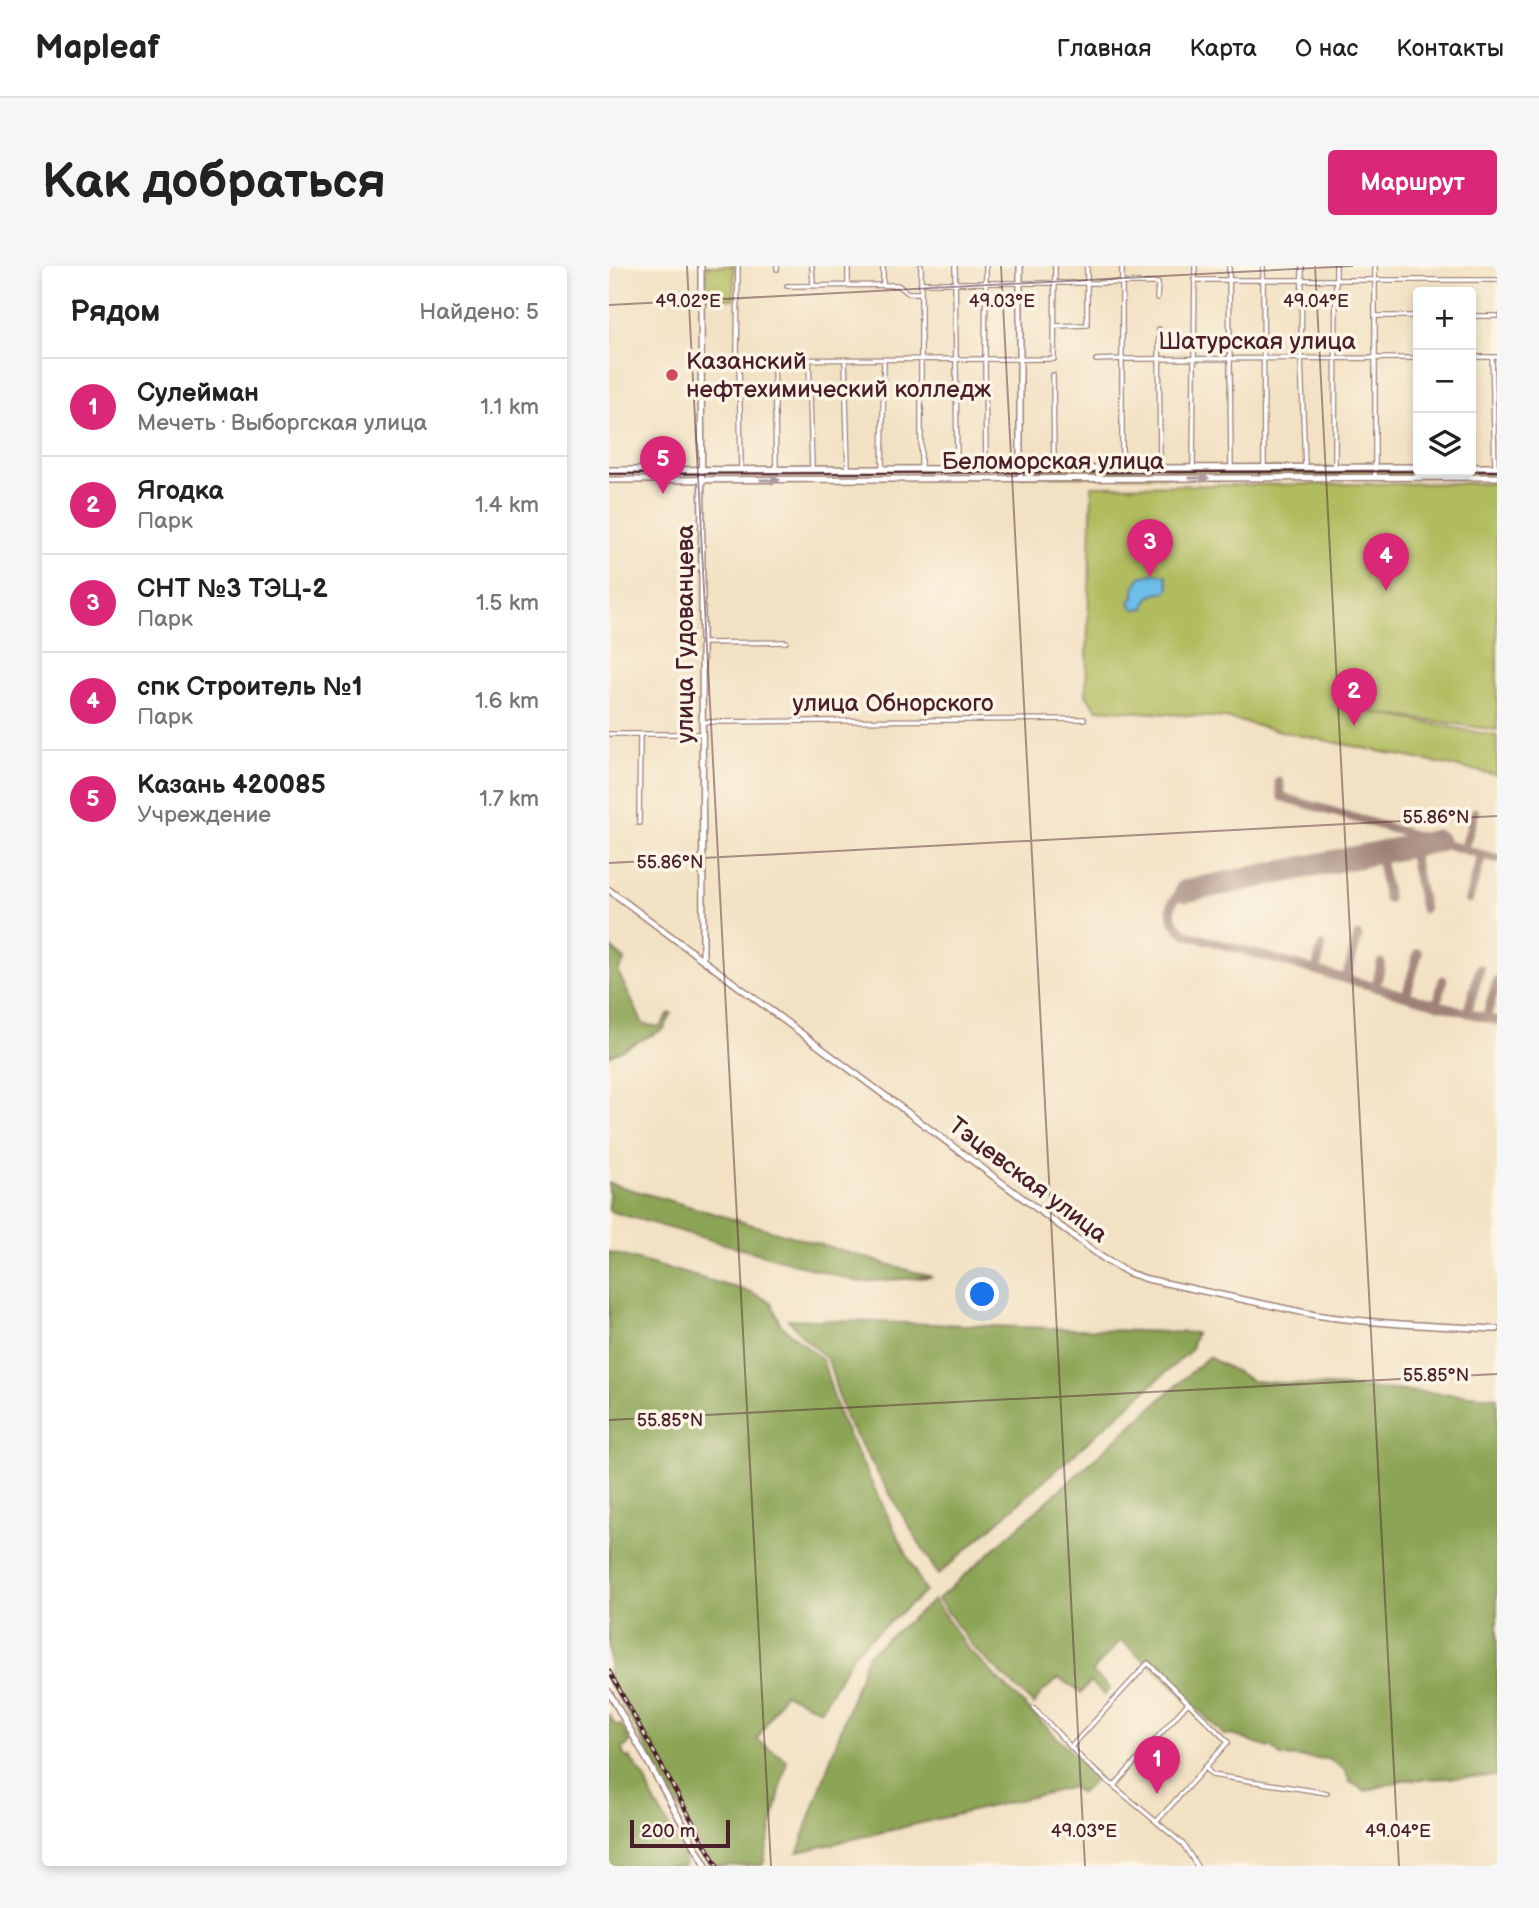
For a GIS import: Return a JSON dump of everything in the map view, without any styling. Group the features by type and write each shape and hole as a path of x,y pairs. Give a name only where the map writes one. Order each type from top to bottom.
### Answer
{"main road":[{"name":"улица Гудованцева","path":"701,266 703,960"},
{"path":"1020,266 1020,479"},
{"name":"Беломорская улица","path":"609,470 1413,467"},
{"path":"1476,467 1496,467"},
{"path":"858,469 858,479"},
{"name":"Беломорская улица","path":"609,480 1497,477"},
{"name":"Тэцевская улица","path":"609,890 1103,1258 1129,1273 1342,1319 1497,1329"},
{"path":"609,1692 706,1866"}],"street":[{"path":"739,266 737,358 741,469"},
{"path":"812,266 813,285"},
{"path":"848,266 848,285"},
{"path":"883,266 883,285"},
{"path":"921,266 921,469"},
{"path":"955,266 957,468"},
{"path":"986,266 986,468"},
{"path":"700,360 1054,359 1055,266"},
{"path":"1054,326 1087,325 1087,266"},
{"path":"1122,266 1122,468"},
{"path":"1193,468 1195,266"},
{"path":"1229,266 1231,468"},
{"path":"1263,266 1264,467"},
{"path":"1302,266 1301,358 1305,467"},
{"path":"1335,467 1336,266"},
{"path":"1375,266 1375,477"},
{"path":"1194,280 1497,280"},
{"path":"921,283 1158,283 1157,298"},
{"path":"787,286 898,285 908,293 921,293"},
{"path":"1375,316 1413,316"},
{"path":"1476,316 1497,316"},
{"path":"1159,328 1160,468"},
{"path":"1476,357 1495,357 1496,467"},
{"name":"Шатурская улица","path":"1096,360 1413,358"},
{"path":"773,360 776,469"},
{"path":"809,360 812,469"},
{"path":"845,360 848,469"},
{"path":"882,469 884,360"},
{"path":"1053,375 1054,468"},
{"path":"703,643 786,642"},
{"name":"улица Обнорского","path":"702,722 1084,719"},
{"path":"609,734 702,734"},
{"path":"639,823 641,734"},
{"path":"1071,1747 1148,1663 1228,1742 1157,1821"},
{"path":"1114,1786 1188,1703"},
{"path":"1034,1708 1071,1747 1183,1844 1197,1866"},
{"path":"1205,1766 1212,1774 1327,1793"}],"green space":[{"path":"706,266 734,266 734,299 706,299"},
{"path":"1372,468 1372,476 1022,476 1021,470"},
{"path":"1376,469 1413,469 1413,475 1376,475"},
{"path":"1497,469 1497,475 1476,475 1476,470"},
{"path":"1497,483 1497,730 1370,712 1497,736 1497,775 1225,718 1097,709 1086,695 1092,486"},
{"path":"609,949 625,960 618,972 643,1024 660,1027 669,1013 672,1013 664,1029 609,1056"},
{"path":"609,1183 932,1277 859,1282 609,1211"},
{"path":"609,1252 751,1292 771,1302 781,1325 823,1361 840,1418 925,1592 855,1651 821,1710 784,1693 757,1740 787,1760 763,1865 711,1866 609,1680"},
{"path":"788,1319 1196,1333 1190,1351 938,1575 845,1418 828,1360"},
{"path":"1208,1357 1253,1381 1497,1397 1497,1776 1403,1780 1366,1791 1350,1782 1345,1770 1329,1759 1280,1756 1273,1748 1237,1736 1224,1735 1148,1661 1121,1640 1092,1672 1110,1688 1105,1695 1090,1682 1081,1693 1059,1678 1042,1692 1034,1705 973,1647 938,1599"},
{"path":"934,1600 968,1649 1098,1778 1080,1794 1073,1787 798,1852 867,1655"},
{"path":"609,1713 615,1725 621,1725 631,1742 622,1749 625,1757 630,1758 646,1780 653,1799 683,1852 685,1866 609,1866"}],"water":[{"path":"1155,573 1166,575 1169,587 1167,592 1152,595 1145,608 1135,609 1130,600 1134,598 1134,589 1140,577"}],"taxiway":[{"path":"1279,782 1282,797 1497,859"},
{"path":"1464,849 1475,812"},
{"path":"1411,847 1424,909"},
{"path":"1379,853 1388,899"},
{"path":"1469,899 1482,855"},
{"path":"1186,891 1174,900 1171,912 1176,925 1188,935 1497,1021"},
{"path":"1346,979 1358,936"},
{"path":"1316,970 1322,946"},
{"path":"1406,996 1418,953"},
{"path":"1376,988 1381,963"},
{"path":"1467,1013 1480,969"},
{"path":"1437,1005 1443,980"},
{"path":"1486,1018 1497,981"}],"runway":[{"path":"1186,891 1437,841"}],"tram line":[{"path":"609,474 1497,471"}],"railway":[{"path":"609,1671 717,1866"}],"place":[{"name":"Казанский нефтехимический колледж","path":"672,375"},
{"name":"Казань 420085","path":"663,494"},
{"name":"СНТ №3 ТЭЦ-2","path":"1150,577"},
{"name":"спк Строитель №1","path":"1386,591"},
{"name":"Ягодка","path":"1354,726"},
{"name":"Сулейман","path":"1157,1794"}]}
